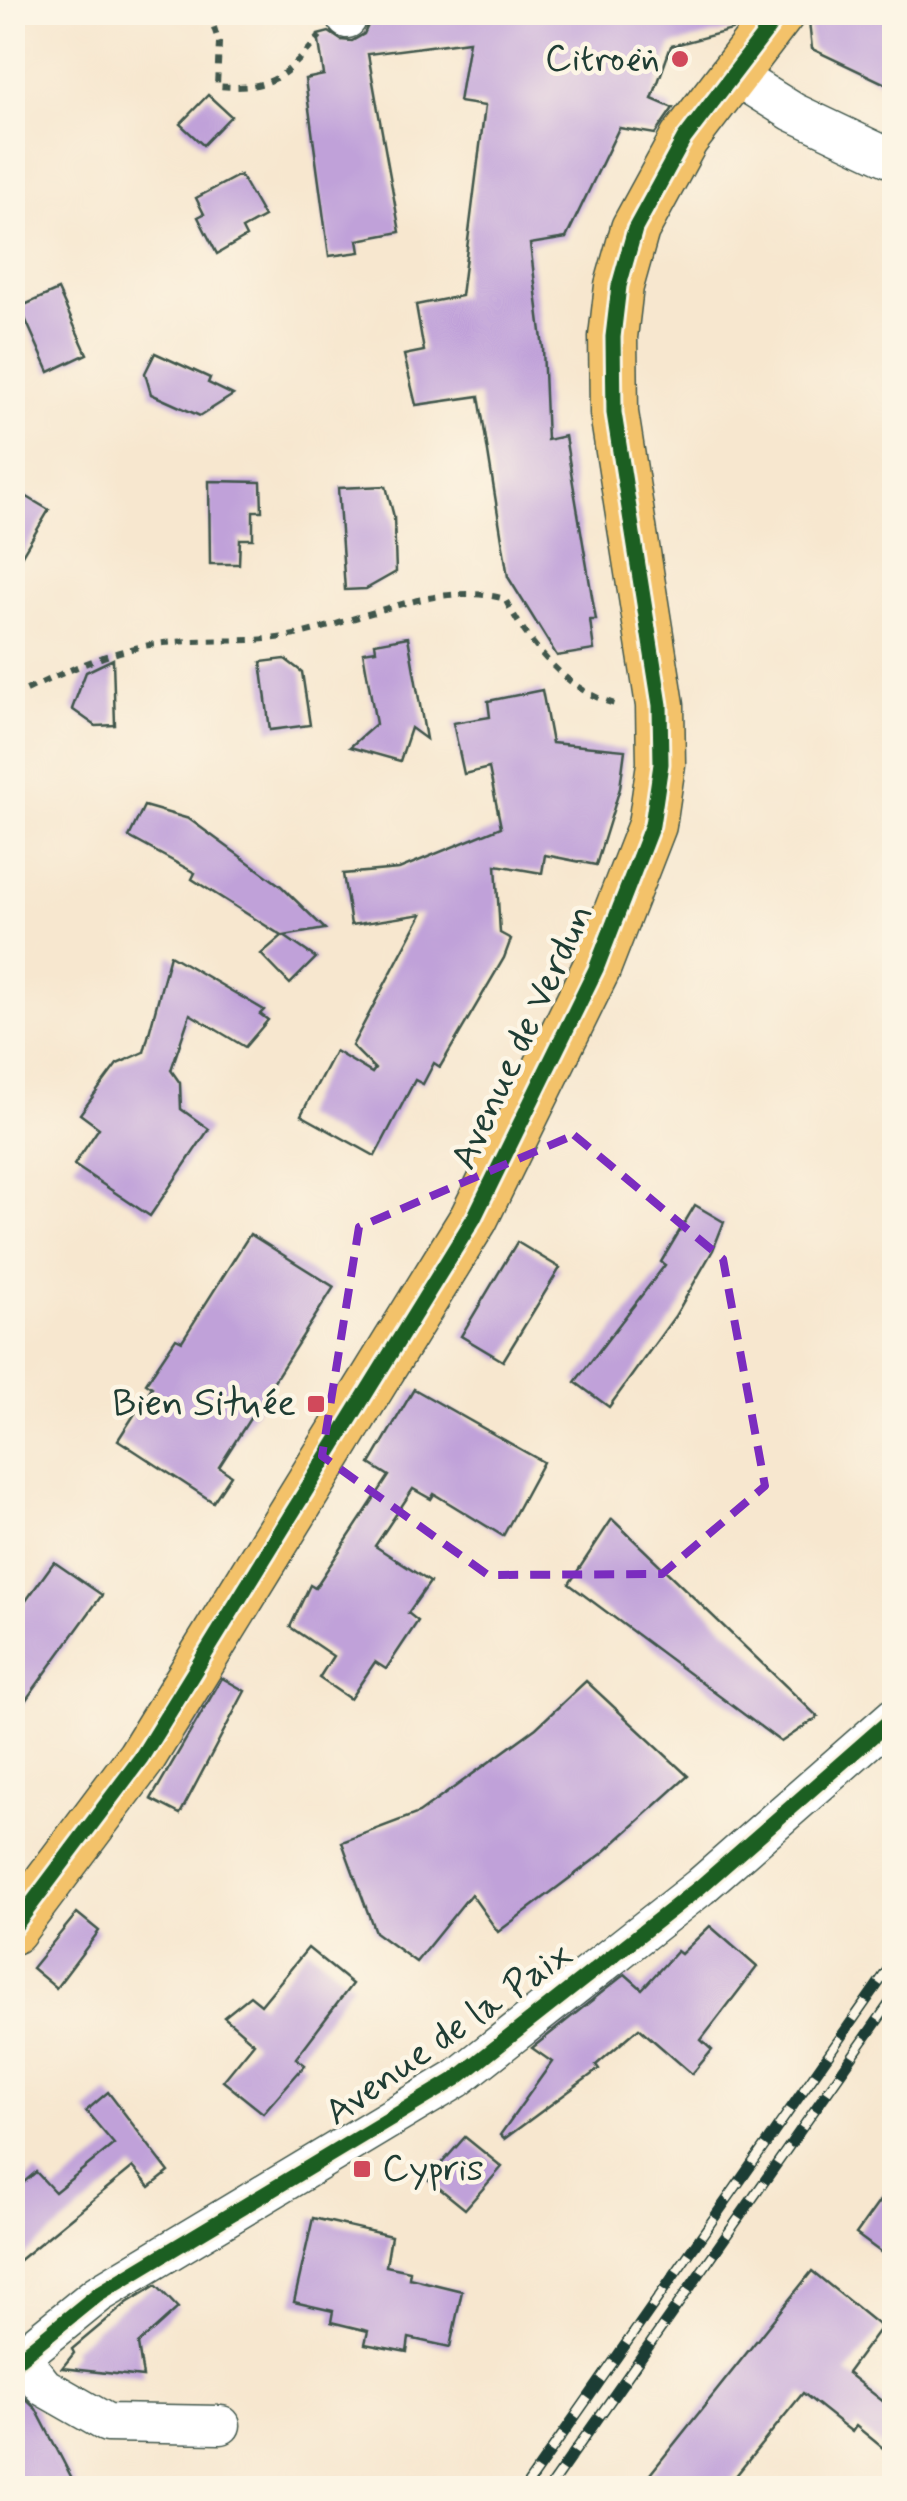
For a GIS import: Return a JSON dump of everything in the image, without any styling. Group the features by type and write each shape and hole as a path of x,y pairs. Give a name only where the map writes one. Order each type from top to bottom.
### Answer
{"main road":[{"name":"Avenue de Verdun","path":"12,1930 141,1758 492,1183 596,969 652,825 661,764 660,705 614,413 613,338 619,286 635,229 684,139 780,12"}],"street":[{"path":"732,74 793,112 894,160"},
{"name":"Avenue de la Paix","path":"16,2361 98,2294 162,2253 352,2146 456,2079 700,1887 894,1717"},
{"path":"16,2361 44,2387 107,2423 221,2425"}],"path":[{"path":"209,12 219,43 217,86 243,88 276,82 321,34 346,16"},
{"path":"12,696 93,659 145,647 292,636 408,604 484,592 505,598 525,636 572,682 606,702 627,707 660,705"}],"highlighted area":[{"path":"574,1135 723,1259 765,1486 662,1574 488,1575 322,1456 359,1227"}],"building":[{"path":"412,12 746,12 732,30 671,46 652,99 673,108 655,134 619,128 566,238 530,244 543,348 547,440 565,436 596,620 590,620 594,650 557,656 508,577 479,396 416,405 404,355 424,351 416,305 461,296 485,106 459,102 469,41 368,54 400,232 358,240 360,252 329,256 305,79 324,75 318,35 329,32 341,40 352,41 364,34 369,23"},
{"path":"808,12 894,12 894,88 812,49"},
{"path":"208,95 231,116 203,145 180,124"},
{"path":"240,175 264,217 242,229 246,237 217,254 198,217 204,214 196,198"},
{"path":"58,290 87,354 49,372 20,307"},
{"path":"155,353 210,378 208,383 233,395 200,416 151,394 145,373"},
{"path":"209,481 261,482 262,511 253,511 253,539 240,539 239,564 210,564"},
{"path":"386,486 394,517 396,572 366,589 345,590 338,488"},
{"path":"12,488 49,510 12,572"},
{"path":"408,637 426,739 411,728 400,761 350,747 376,724 363,652 376,650 375,643"},
{"path":"113,659 115,725 96,726 72,709 86,672"},
{"path":"285,659 302,672 310,725 270,730 261,662"},
{"path":"542,690 552,743 625,750 620,788 596,865 545,855 542,873 496,865 500,933 511,939 504,958 440,1067 434,1063 423,1084 415,1080 375,1156 301,1115 335,1051 372,1073 375,1069 352,1046 422,914 351,925 343,874 399,869 501,827 489,768 464,774 453,723 490,717 488,701"},
{"path":"144,806 189,819 281,886 325,929 284,936 316,958 290,984 261,954 282,936 192,879 195,873 129,837"},
{"path":"170,955 264,1010 260,1014 268,1020 245,1047 190,1014 171,1070 180,1083 181,1109 209,1129 150,1216 74,1165 99,1128 80,1114 117,1064 144,1052"},
{"path":"695,1205 724,1222 713,1250 675,1316 609,1407 575,1382 665,1265 661,1262"},
{"path":"250,1234 334,1287 219,1467 231,1475 213,1502 118,1440 152,1387 146,1383 176,1338 182,1341"},
{"path":"517,1242 560,1268 503,1361 461,1336"},
{"path":"414,1389 543,1462 503,1536 434,1494 431,1499 413,1489 375,1546 430,1582 408,1613 418,1621 386,1669 375,1662 350,1699 319,1678 333,1656 290,1627 310,1585 315,1588 389,1476 370,1464"},
{"path":"612,1519 818,1717 781,1742 569,1584"},
{"path":"54,1562 102,1595 12,1719 12,1620"},
{"path":"222,1678 245,1691 180,1814 151,1799"},
{"path":"586,1681 688,1776 603,1853 498,1932 471,1894 416,1962 375,1932 342,1842 419,1813 536,1728"},
{"path":"77,1913 99,1931 56,1988 32,1968"},
{"path":"710,1926 757,1967 701,2040 712,2050 692,2074 639,2028 596,2065 599,2069 504,2139 500,2135 552,2062 532,2048 625,1974 642,1989 677,1951 681,1954"},
{"path":"308,1948 352,1984 296,2058 305,2065 263,2113 223,2081 254,2043 224,2017 250,1996 261,2005"},
{"path":"108,2092 169,2172 150,2187 133,2167 12,2266 12,2192 36,2172 55,2192 114,2144 86,2111"},
{"path":"465,2137 502,2167 465,2209 428,2179"},
{"path":"894,2181 894,2262 856,2234"},
{"path":"313,2218 391,2236 386,2266 410,2271 409,2278 462,2291 450,2347 409,2338 407,2352 365,2344 368,2331 331,2322 333,2311 294,2302"},
{"path":"812,2271 881,2327 847,2373 894,2410 894,2457 856,2426 852,2432 803,2393 726,2488 639,2488"},
{"path":"156,2285 178,2308 138,2344 143,2377 62,2368 74,2353 72,2349 127,2303"},
{"path":"12,2386 36,2409 77,2488 12,2488"}],"railway":[{"path":"525,2488 894,1961"},
{"path":"549,2488 894,1997"}],"cycle path":[{"path":"12,1930 141,1758 474,1218 596,969 652,825 661,764 660,705 614,413 613,337 619,286 635,229 684,139 781,12"},
{"path":"12,2364 98,2294 456,2079 700,1887 894,1717"}],"place":[{"name":"Citroën","path":"680,59"},
{"name":"Bien Située","path":"316,1404"},
{"name":"Cypris","path":"362,2169"}]}
